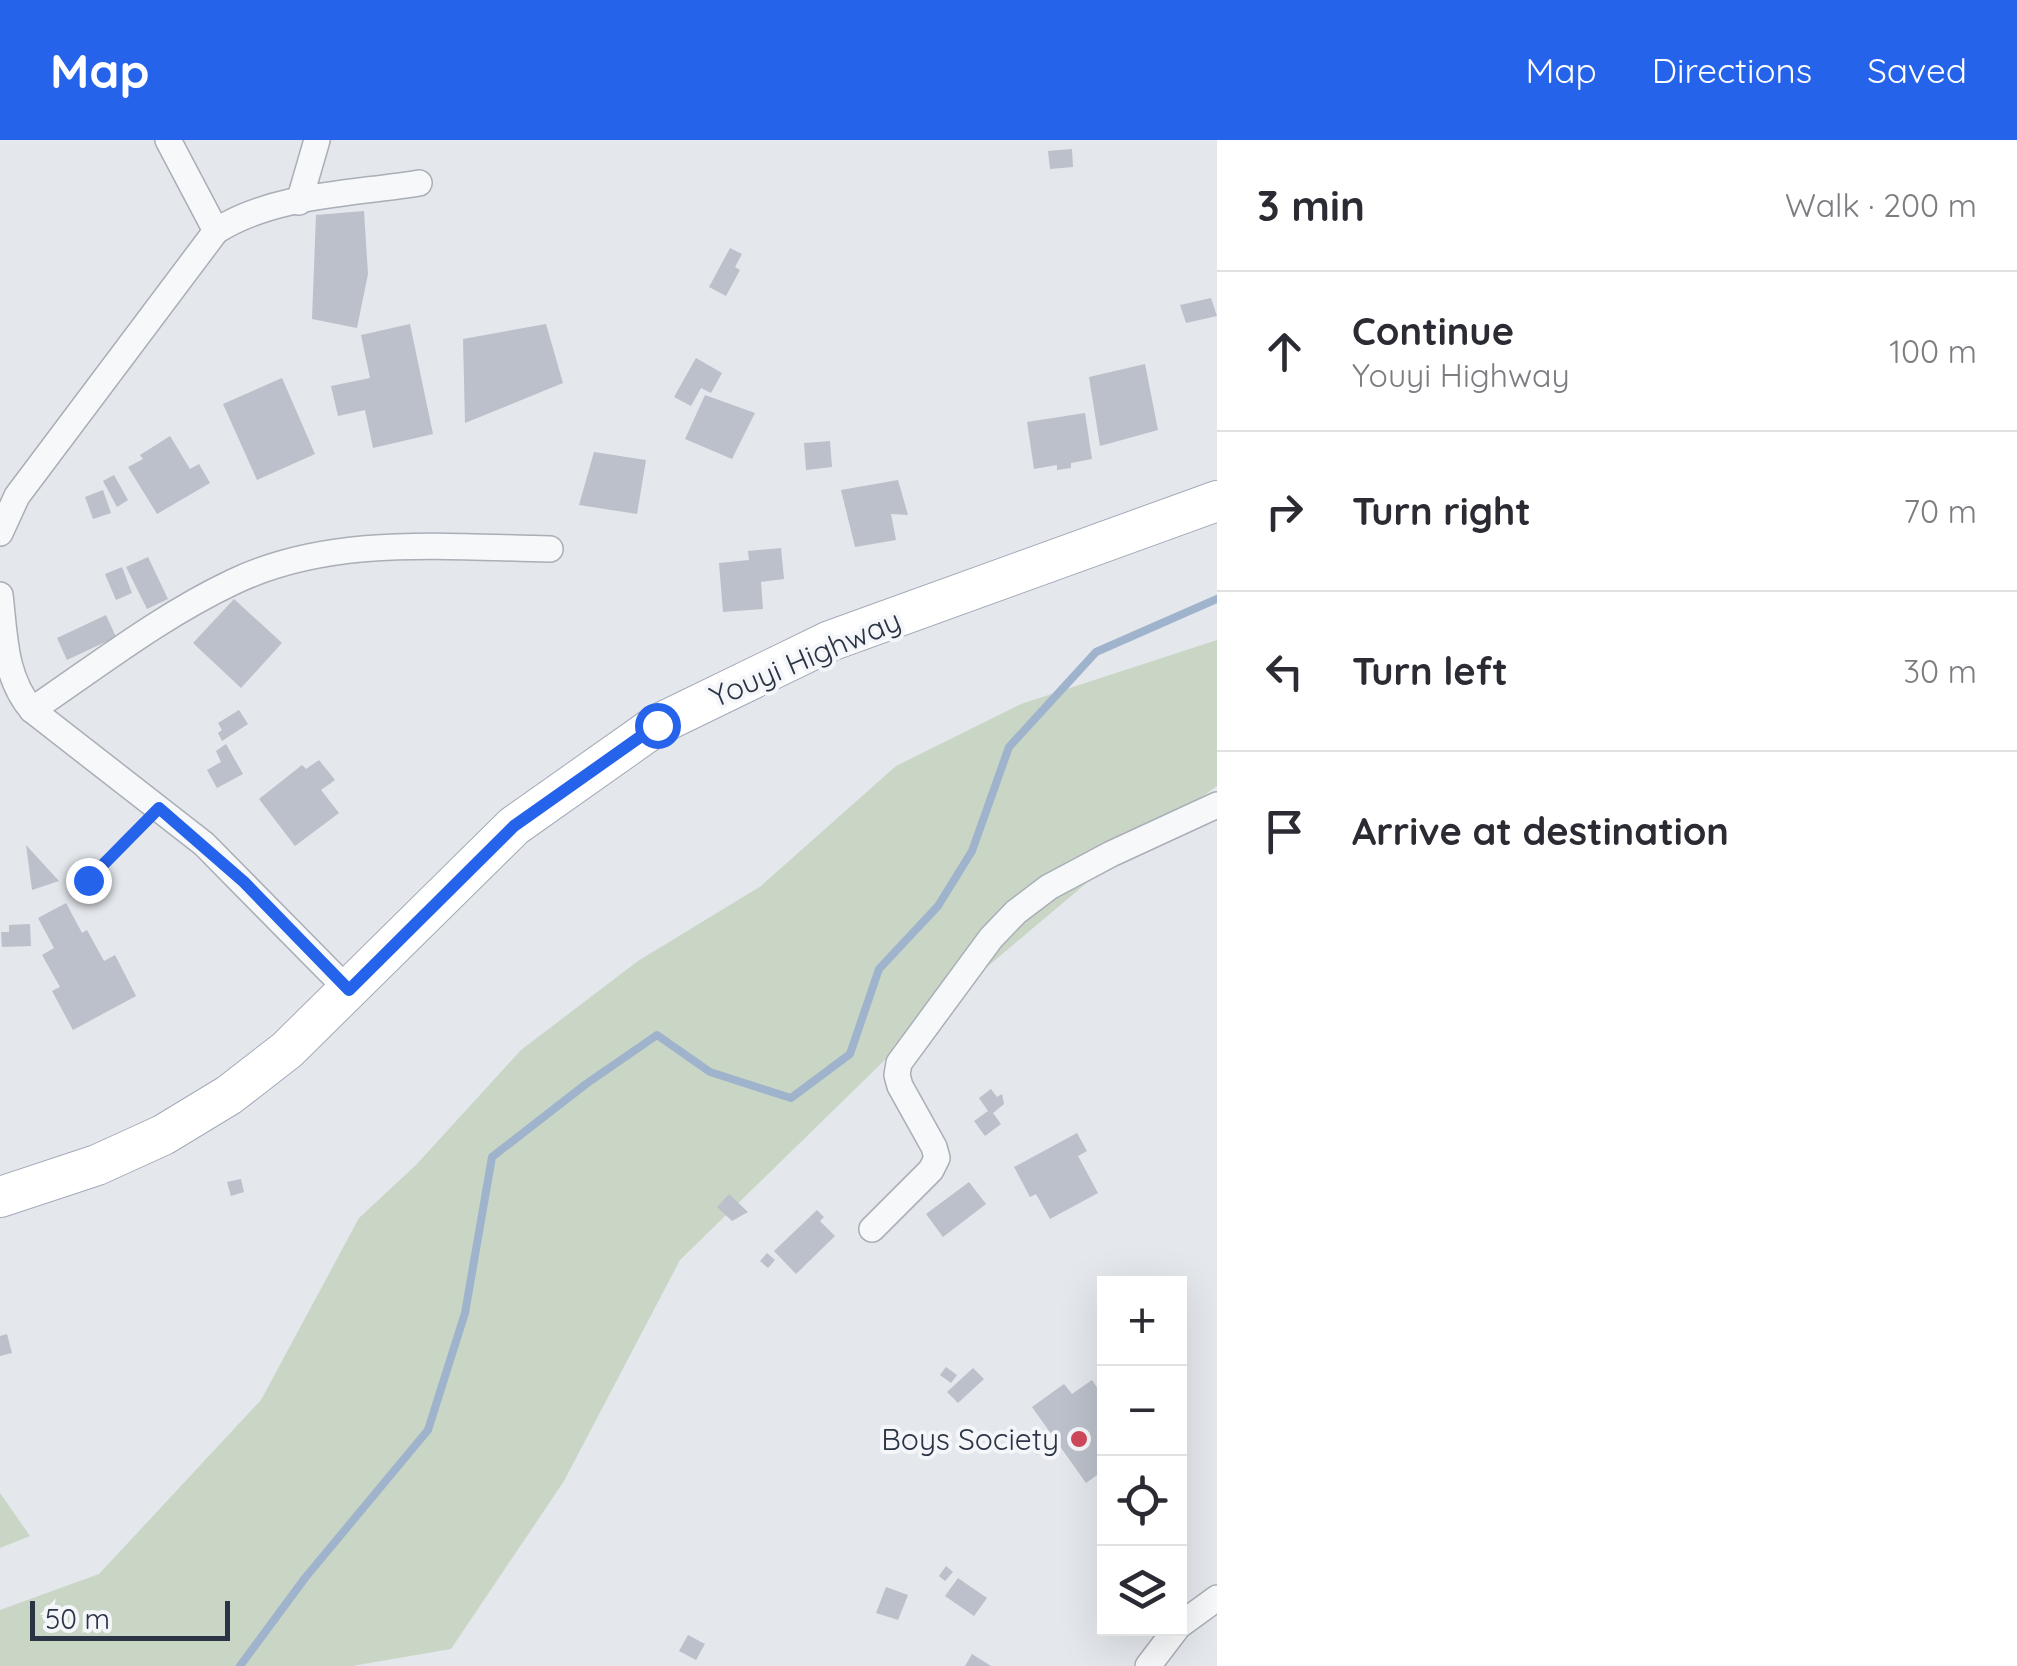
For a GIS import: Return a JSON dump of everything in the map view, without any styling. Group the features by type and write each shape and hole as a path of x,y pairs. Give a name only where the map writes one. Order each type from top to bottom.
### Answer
{"main road":[{"name":"Youyi Highway","path":"0,1196 98,1165 163,1135 229,1095 287,1050 514,826 657,725 830,641 1217,501"}],"street":[{"path":"168,140 216,231"},
{"path":"299,202 317,140"},
{"path":"0,533 16,496 216,231 236,218 299,202 420,183"},
{"path":"32,710 179,612 235,581 288,562 388,546 550,550"},
{"path":"0,595 10,673 17,693 32,710 159,808 244,882 349,990"},
{"path":"872,1229 922,1180 936,1158 934,1147 900,1086 899,1063 991,938 1016,912 1050,887 1217,805"},
{"path":"1187,1620 1217,1598"},
{"path":"1148,1666 1171,1636"}],"path":[{"path":"88,880 159,808"}],"green space":[{"path":"1217,640 1217,786 1115,859 936,1010 680,1260 564,1481 451,1649 352,1666 0,1666 0,1610 99,1574 261,1400 359,1218 416,1165 521,1050 638,961 761,886 896,766 1021,704"},
{"path":"0,1493 30,1536 0,1548"}],"building":[{"path":"1072,149 1073,167 1050,169 1048,151"},
{"path":"364,211 368,274 357,328 312,319 316,215"},
{"path":"730,248 742,254 735,267 740,270 726,296 709,287"},
{"path":"1211,298 1217,316 1186,323 1180,305"},
{"path":"410,324 433,434 373,448 365,410 338,416 331,386 370,378 361,335"},
{"path":"546,324 563,383 465,423 463,339"},
{"path":"696,358 722,373 711,393 701,388 691,406 674,397"},
{"path":"1145,364 1158,430 1100,446 1089,377"},
{"path":"282,378 315,454 257,480 223,404"},
{"path":"705,395 755,413 732,459 685,439"},
{"path":"1085,413 1092,459 1071,463 1071,468 1057,470 1057,465 1034,469 1027,422"},
{"path":"170,436 190,469 199,464 210,483 157,514 128,467"},
{"path":"830,441 832,467 806,470 804,443"},
{"path":"594,452 646,460 637,514 579,505"},
{"path":"114,475 128,500 117,507 103,481"},
{"path":"898,480 908,515 891,514 896,540 855,547 841,490"},
{"path":"103,490 111,513 93,519 85,497"},
{"path":"781,548 784,579 761,582 763,609 723,612 719,563 749,560 748,551"},
{"path":"148,557 168,599 147,609 126,567"},
{"path":"122,567 132,593 116,600 105,574"},
{"path":"234,599 282,643 241,688 193,643"},
{"path":"106,615 116,637 67,660 57,638"},
{"path":"239,710 248,724 222,741 218,723"},
{"path":"226,744 243,774 217,788 207,770 221,762 216,751"},
{"path":"319,760 335,780 321,790 339,813 295,846 259,799 302,765 306,769"},
{"path":"26,845 59,881 32,890"},
{"path":"66,903 82,933 87,930 104,961 115,955 136,996 73,1030 52,991 60,987 42,955 54,948 38,918"},
{"path":"30,924 31,946 2,947 1,932 9,932 9,925"},
{"path":"991,1089 997,1097 1002,1094 1004,1104 993,1113 1001,1124 985,1136 974,1121 988,1111 979,1098"},
{"path":"1077,1133 1087,1151 1078,1156 1098,1193 1050,1219 1036,1194 1030,1197 1014,1167"},
{"path":"241,1179 244,1192 231,1196 227,1182"},
{"path":"969,1182 986,1204 943,1237 926,1214"},
{"path":"729,1194 748,1212 732,1221 717,1207"},
{"path":"817,1210 824,1217 820,1221 835,1236 796,1274 774,1251"},
{"path":"767,1253 775,1260 768,1268 760,1261"},
{"path":"7,1334 12,1353 0,1356 0,1336"},
{"path":"946,1367 957,1375 951,1383 940,1375"},
{"path":"973,1368 984,1379 958,1403 947,1392"},
{"name":"Boys Society","path":"1092,1380 1097,1388 1097,1475 1086,1483 1032,1407 1064,1384 1072,1394"},
{"path":"1036,1431 1048,1446 1037,1455 1025,1440"},
{"path":"946,1566 953,1572 945,1581 939,1576"},
{"path":"958,1578 987,1598 974,1616 945,1596"},
{"path":"886,1587 908,1595 898,1620 876,1613"},
{"path":"688,1635 705,1644 696,1660 679,1651"},
{"path":"972,1654 991,1666 965,1666"}],"waterway":[{"path":"240,1666 305,1578 428,1430 465,1313 492,1157 657,1035 710,1072 791,1098 850,1054 879,969 938,906 972,851 1009,747 1096,652 1217,599"}],"place":[{"name":"Boys Society","path":"1079,1439"}],"route":[{"path":"88,880 159,808 244,882 349,990 514,826 657,725"}]}
